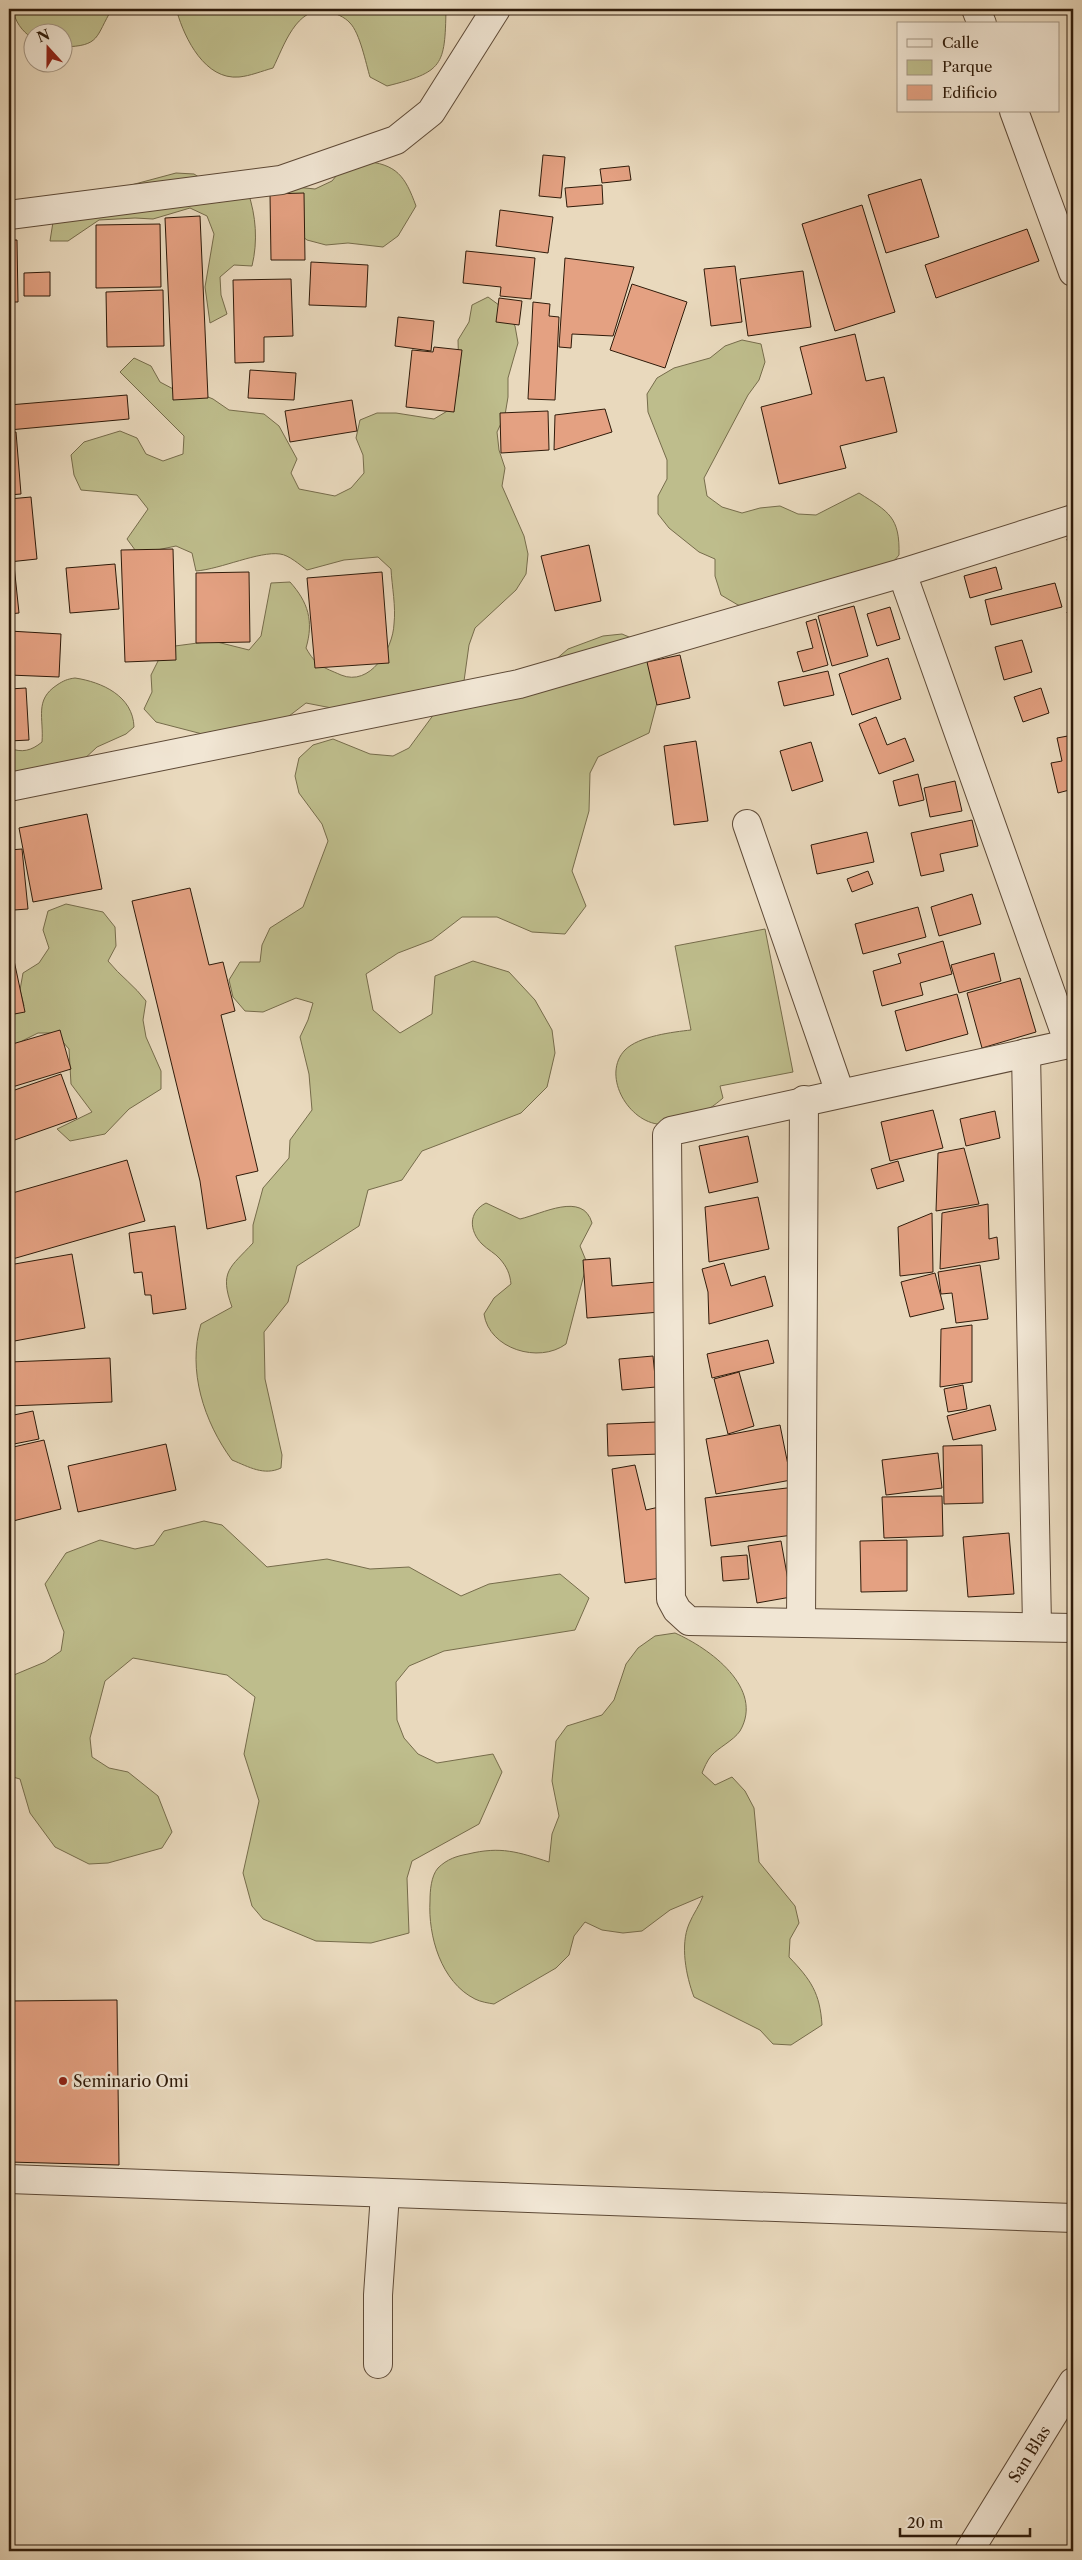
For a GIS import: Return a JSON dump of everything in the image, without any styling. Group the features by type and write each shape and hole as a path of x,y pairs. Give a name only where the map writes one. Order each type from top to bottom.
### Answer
{"street":[{"path":"9,215 281,180 396,140 432,112 496,9"},
{"path":"976,9 981,22"},
{"path":"1014,112 1073,272"},
{"path":"9,786 519,684 902,573 1073,519"},
{"path":"902,573 1071,1043 804,1100 671,1131 666,1135 671,1599 677,1610 689,1621 1073,1628"},
{"path":"747,824 840,1093"},
{"path":"1026,1053 1038,1626"},
{"path":"801,1622 804,1100"},
{"path":"9,2179 1073,2218"},
{"path":"378,2364 378,2294 385,2194"},
{"name":"San Blas","path":"969,2551 1073,2382"}],"green space":[{"path":"13,9 112,9 99,33 91,42 72,46 72,22 22,22 22,29"},
{"path":"179,9 446,9 444,43 442,55 430,71 406,81 387,86 370,77 360,41 350,23 343,17 333,13 316,11 299,21 292,29 273,68 252,75 227,76 216,72 198,56 185,34 177,12"},
{"path":"363,161 384,165 392,169 398,173 408,187 416,206 398,236 383,247 348,243 326,245 307,240 294,230 282,197 296,187 315,189 332,181 345,165"},
{"path":"176,173 194,174 210,184 248,192 253,210 255,238 252,266 234,265 220,277 221,295 227,314 210,323 205,287 214,234 207,216 190,208 153,219 99,220 68,241 50,241 53,222 120,188"},
{"path":"488,297 503,308 515,326 518,343 508,378 508,397 505,415 497,432 499,450 505,468 502,486 524,536 528,554 526,574 516,590 475,628 469,645 464,681 342,710 306,703 263,736 210,736 156,722 144,709 152,692 151,675 160,657 175,646 213,641 249,650 261,636 271,583 290,582 301,597 308,612 309,621 306,648 317,662 341,675 352,677 361,676 370,671 384,654 393,634 395,610 391,569 378,557 344,560 307,570 287,556 271,554 196,571 192,553 176,546 138,554 127,539 148,509 137,495 81,490 74,475 71,455 84,442 120,431 137,438 146,454 163,461 183,454 184,436 120,372 134,358 151,366 160,382 177,391 196,392 213,399 229,410 264,414 279,426 297,459 291,473 299,489 335,496 351,488 364,473 363,455 356,438 360,420 377,413 396,413 434,419 449,410 459,376 458,340 469,322 472,305"},
{"path":"742,340 761,344 765,362 759,380 748,395 704,478 707,496 722,507 742,513 760,508 780,506 798,514 816,515 859,493 885,511 895,524 899,542 899,555 888,568 757,608 738,605 721,595 715,576 715,559 699,552 669,528 658,514 658,496 667,479 667,460 648,412 647,394 657,378 674,368 710,358 725,346"},
{"path":"622,634 641,642 659,695 649,733 598,757 590,773 589,811 572,871 586,906 565,934 532,932 497,917 462,917 432,940 398,953 366,974 373,1010 400,1033 432,1014 435,976 473,961 509,972 535,1000 552,1030 555,1053 547,1087 521,1113 422,1151 402,1180 368,1190 359,1226 297,1266 288,1302 264,1332 265,1379 282,1455 281,1468 263,1471 250,1468 232,1460 213,1429 201,1395 197,1377 197,1341 201,1324 232,1307 227,1285 229,1271 238,1258 253,1243 253,1225 263,1188 289,1158 290,1140 312,1110 309,1074 300,1037 313,1003 296,998 263,1012 245,1011 233,997 229,980 240,962 260,962 262,945 270,928 303,907 328,841 322,824 299,793 295,776 299,758 313,745 333,739 370,754 393,756 409,748 434,714 526,685 568,649 603,636"},
{"path":"75,678 95,683 114,692 128,707 134,727 126,734 97,747 81,762 9,787 9,748 26,750 42,742 42,710 45,697 59,684"},
{"path":"66,904 103,912 115,927 116,946 108,961 146,1001 143,1020 146,1037 161,1071 161,1089 129,1109 105,1134 70,1141 57,1129 92,1112 71,1084 69,1049 55,1033 38,1033 22,1041 9,1059 9,1013 24,1006 20,990 23,973 39,963 49,948 43,930 48,911"},
{"path":"765,929 793,1072 720,1086 723,1098 701,1114 675,1124 657,1124 636,1114 627,1105 617,1083 616,1071 618,1060 625,1050 639,1041 691,1030 675,946"},
{"path":"486,1203 520,1219 561,1207 571,1206 580,1208 587,1213 592,1223 580,1246 587,1263 566,1344 555,1350 530,1353 517,1350 495,1336 488,1326 484,1314 494,1298 511,1284 505,1265 482,1244 473,1228 473,1216"},
{"path":"204,1521 222,1525 267,1567 327,1559 370,1569 409,1567 461,1596 489,1584 560,1574 589,1598 575,1630 444,1651 409,1666 396,1682 397,1720 404,1738 418,1754 437,1763 493,1754 502,1772 479,1824 412,1861 407,1878 409,1933 371,1943 316,1941 263,1919 252,1906 243,1873 259,1801 244,1754 255,1697 227,1675 133,1658 105,1681 90,1738 92,1757 109,1768 128,1772 158,1796 172,1832 162,1848 108,1863 89,1864 55,1847 30,1813 20,1779 9,1776 9,1677 45,1662 61,1651 64,1632 45,1584 66,1553 100,1540 135,1549 154,1545 164,1531"},
{"path":"675,1633 717,1659 730,1672 739,1685 745,1700 746,1715 740,1731 711,1756 702,1773 715,1785 732,1777 745,1791 754,1808 759,1862 795,1906 799,1923 790,1939 789,1957 809,1980 813,1988 819,2004 822,2025 791,2045 773,2044 760,2030 694,1997 685,1960 685,1941 689,1924 703,1896 670,1910 642,1931 623,1933 602,1930 585,1922 574,1936 569,1955 556,1968 494,2004 475,1999 453,1981 445,1970 434,1943 431,1929 430,1897 432,1879 438,1868 456,1857 490,1850 509,1851 549,1862 552,1834 559,1816 552,1781 556,1741 567,1726 602,1715 614,1700 626,1664 638,1648 655,1636"}],"building":[{"path":"543,155 565,157 561,198 539,196"},
{"path":"629,166 631,180 602,183 600,169"},
{"path":"921,179 939,237 886,253 868,195"},
{"path":"602,185 603,204 567,207 565,188"},
{"path":"304,193 305,260 271,260 270,194"},
{"path":"862,205 895,312 835,331 802,224"},
{"path":"500,210 553,217 548,253 496,246"},
{"path":"200,216 208,398 173,400 165,218"},
{"path":"160,224 161,287 96,288 96,225"},
{"path":"1027,229 1039,261 936,298 925,265"},
{"path":"9,240 17,240 18,302 9,302"},
{"path":"466,251 535,258 531,299 500,296 501,287 463,283"},
{"path":"565,258 634,267 613,336 572,334 571,348 559,347"},
{"path":"311,262 368,265 366,307 309,305"},
{"path":"735,266 742,322 711,326 704,269"},
{"path":"803,271 811,327 748,336 740,279"},
{"path":"50,272 50,296 24,296 24,273"},
{"path":"291,279 293,336 264,337 264,362 235,363 233,280"},
{"path":"632,284 687,302 665,368 610,350"},
{"path":"163,290 164,346 107,347 106,292"},
{"path":"499,298 522,301 519,325 496,322"},
{"path":"533,302 550,304 549,316 559,317 555,400 528,399"},
{"path":"398,317 434,321 431,351 395,346"},
{"path":"855,334 866,381 884,377 897,432 840,446 846,468 779,484 761,407 812,394 800,347"},
{"path":"434,347 462,350 454,412 406,407 412,350 433,352"},
{"path":"250,370 296,373 294,400 248,398"},
{"path":"127,395 129,419 9,430 9,405"},
{"path":"352,400 357,431 290,442 285,411"},
{"path":"605,409 612,432 554,450 555,415"},
{"path":"548,411 549,450 501,453 500,413"},
{"path":"16,432 21,494 9,495 9,433"},
{"path":"31,497 37,559 9,562 9,499"},
{"path":"1073,537 1073,563 1067,539"},
{"path":"589,545 601,601 555,611 541,556"},
{"path":"173,549 176,660 125,662 121,550"},
{"path":"115,564 119,609 70,613 66,568"},
{"path":"9,565 14,565 19,613 9,614"},
{"path":"996,567 1002,589 970,598 964,576"},
{"path":"249,572 250,642 196,643 196,573"},
{"path":"382,572 389,663 315,668 307,578"},
{"path":"1055,583 1062,607 991,625 985,600"},
{"path":"854,606 868,656 832,666 818,616"},
{"path":"890,607 900,639 877,646 867,614"},
{"path":"1073,610 1073,630 1067,612"},
{"path":"816,619 828,665 803,672 797,652 813,648 806,622"},
{"path":"9,631 61,634 59,677 9,675"},
{"path":"1022,640 1032,672 1004,680 995,647"},
{"path":"680,655 690,698 657,705 647,662"},
{"path":"888,658 901,699 852,715 839,674"},
{"path":"828,671 834,695 784,706 778,682"},
{"path":"26,688 29,740 9,741 9,689"},
{"path":"1041,688 1049,713 1023,722 1014,697"},
{"path":"876,717 887,745 905,738 914,761 879,774 859,724"},
{"path":"1073,735 1073,789 1058,793 1051,763 1062,761 1057,738"},
{"path":"696,741 708,821 674,825 664,746"},
{"path":"811,742 823,781 792,791 780,751"},
{"path":"918,774 924,800 899,806 893,781"},
{"path":"955,781 962,811 930,817 924,788"},
{"path":"87,814 102,889 33,902 19,828"},
{"path":"972,820 978,846 940,854 944,871 921,876 911,833"},
{"path":"867,832 874,862 817,874 811,845"},
{"path":"22,849 28,909 14,910 14,919 9,919 9,850"},
{"path":"868,871 873,884 852,892 847,879"},
{"path":"190,888 209,965 223,962 235,1011 221,1015 258,1171 236,1176 246,1220 207,1229 200,1181 132,901"},
{"path":"972,894 981,924 939,936 931,907"},
{"path":"918,907 926,937 863,954 855,924"},
{"path":"943,941 952,974 920,983 923,995 882,1006 873,971 901,963 898,954"},
{"path":"12,951 25,1012 9,1015 9,952"},
{"path":"994,953 1001,981 959,993 951,965"},
{"path":"1020,978 1036,1032 982,1048 967,993"},
{"path":"957,994 968,1034 906,1051 895,1011"},
{"path":"60,1030 71,1069 9,1088 9,1045"},
{"path":"61,1074 77,1118 9,1142 9,1092"},
{"path":"933,1110 943,1148 890,1161 881,1122"},
{"path":"995,1111 1000,1138 966,1146 960,1119"},
{"path":"748,1136 758,1182 709,1193 699,1146"},
{"path":"964,1148 979,1204 936,1211 938,1153"},
{"path":"127,1160 145,1221 9,1260 9,1194"},
{"path":"898,1161 904,1181 877,1189 871,1169"},
{"path":"758,1197 769,1249 709,1262 705,1207"},
{"path":"988,1204 989,1239 997,1237 999,1259 940,1269 942,1213"},
{"path":"932,1213 933,1272 900,1276 898,1227"},
{"path":"175,1226 186,1309 153,1314 151,1295 145,1295 142,1272 134,1273 129,1233"},
{"path":"72,1254 85,1328 9,1342 9,1265"},
{"path":"610,1258 612,1286 657,1282 660,1312 587,1318 583,1260"},
{"path":"724,1263 731,1286 765,1276 773,1306 709,1324 708,1292 702,1269"},
{"path":"980,1265 988,1319 956,1323 952,1293 941,1294 938,1272"},
{"path":"935,1273 944,1309 910,1317 901,1282"},
{"path":"972,1325 972,1382 940,1387 941,1329"},
{"path":"768,1340 774,1363 712,1378 707,1354"},
{"path":"653,1356 656,1387 622,1390 619,1359"},
{"path":"110,1358 112,1402 9,1406 9,1362"},
{"path":"739,1372 754,1426 728,1434 714,1379"},
{"path":"963,1385 967,1409 948,1412 944,1389"},
{"path":"990,1405 996,1430 953,1440 947,1416"},
{"path":"33,1411 39,1439 9,1445 9,1416"},
{"path":"657,1422 659,1454 608,1456 607,1424"},
{"path":"780,1425 791,1480 716,1494 706,1439"},
{"path":"44,1440 61,1509 9,1522 9,1448"},
{"path":"166,1444 176,1490 78,1512 68,1466"},
{"path":"982,1445 983,1503 944,1504 943,1446"},
{"path":"938,1453 942,1488 886,1495 882,1460"},
{"path":"635,1465 646,1510 659,1507 661,1578 625,1583 612,1469"},
{"path":"795,1487 800,1534 711,1546 705,1498"},
{"path":"942,1496 943,1536 884,1538 882,1497"},
{"path":"1009,1533 1014,1594 968,1597 963,1537"},
{"path":"907,1540 907,1591 861,1592 860,1541"},
{"path":"781,1541 791,1597 757,1603 748,1546"},
{"path":"747,1555 749,1579 723,1581 721,1557"},
{"name":"Seminario Omi","path":"117,2000 119,2165 9,2162 9,2001"}],"place":[{"name":"Seminario Omi","path":"63,2081"}]}
